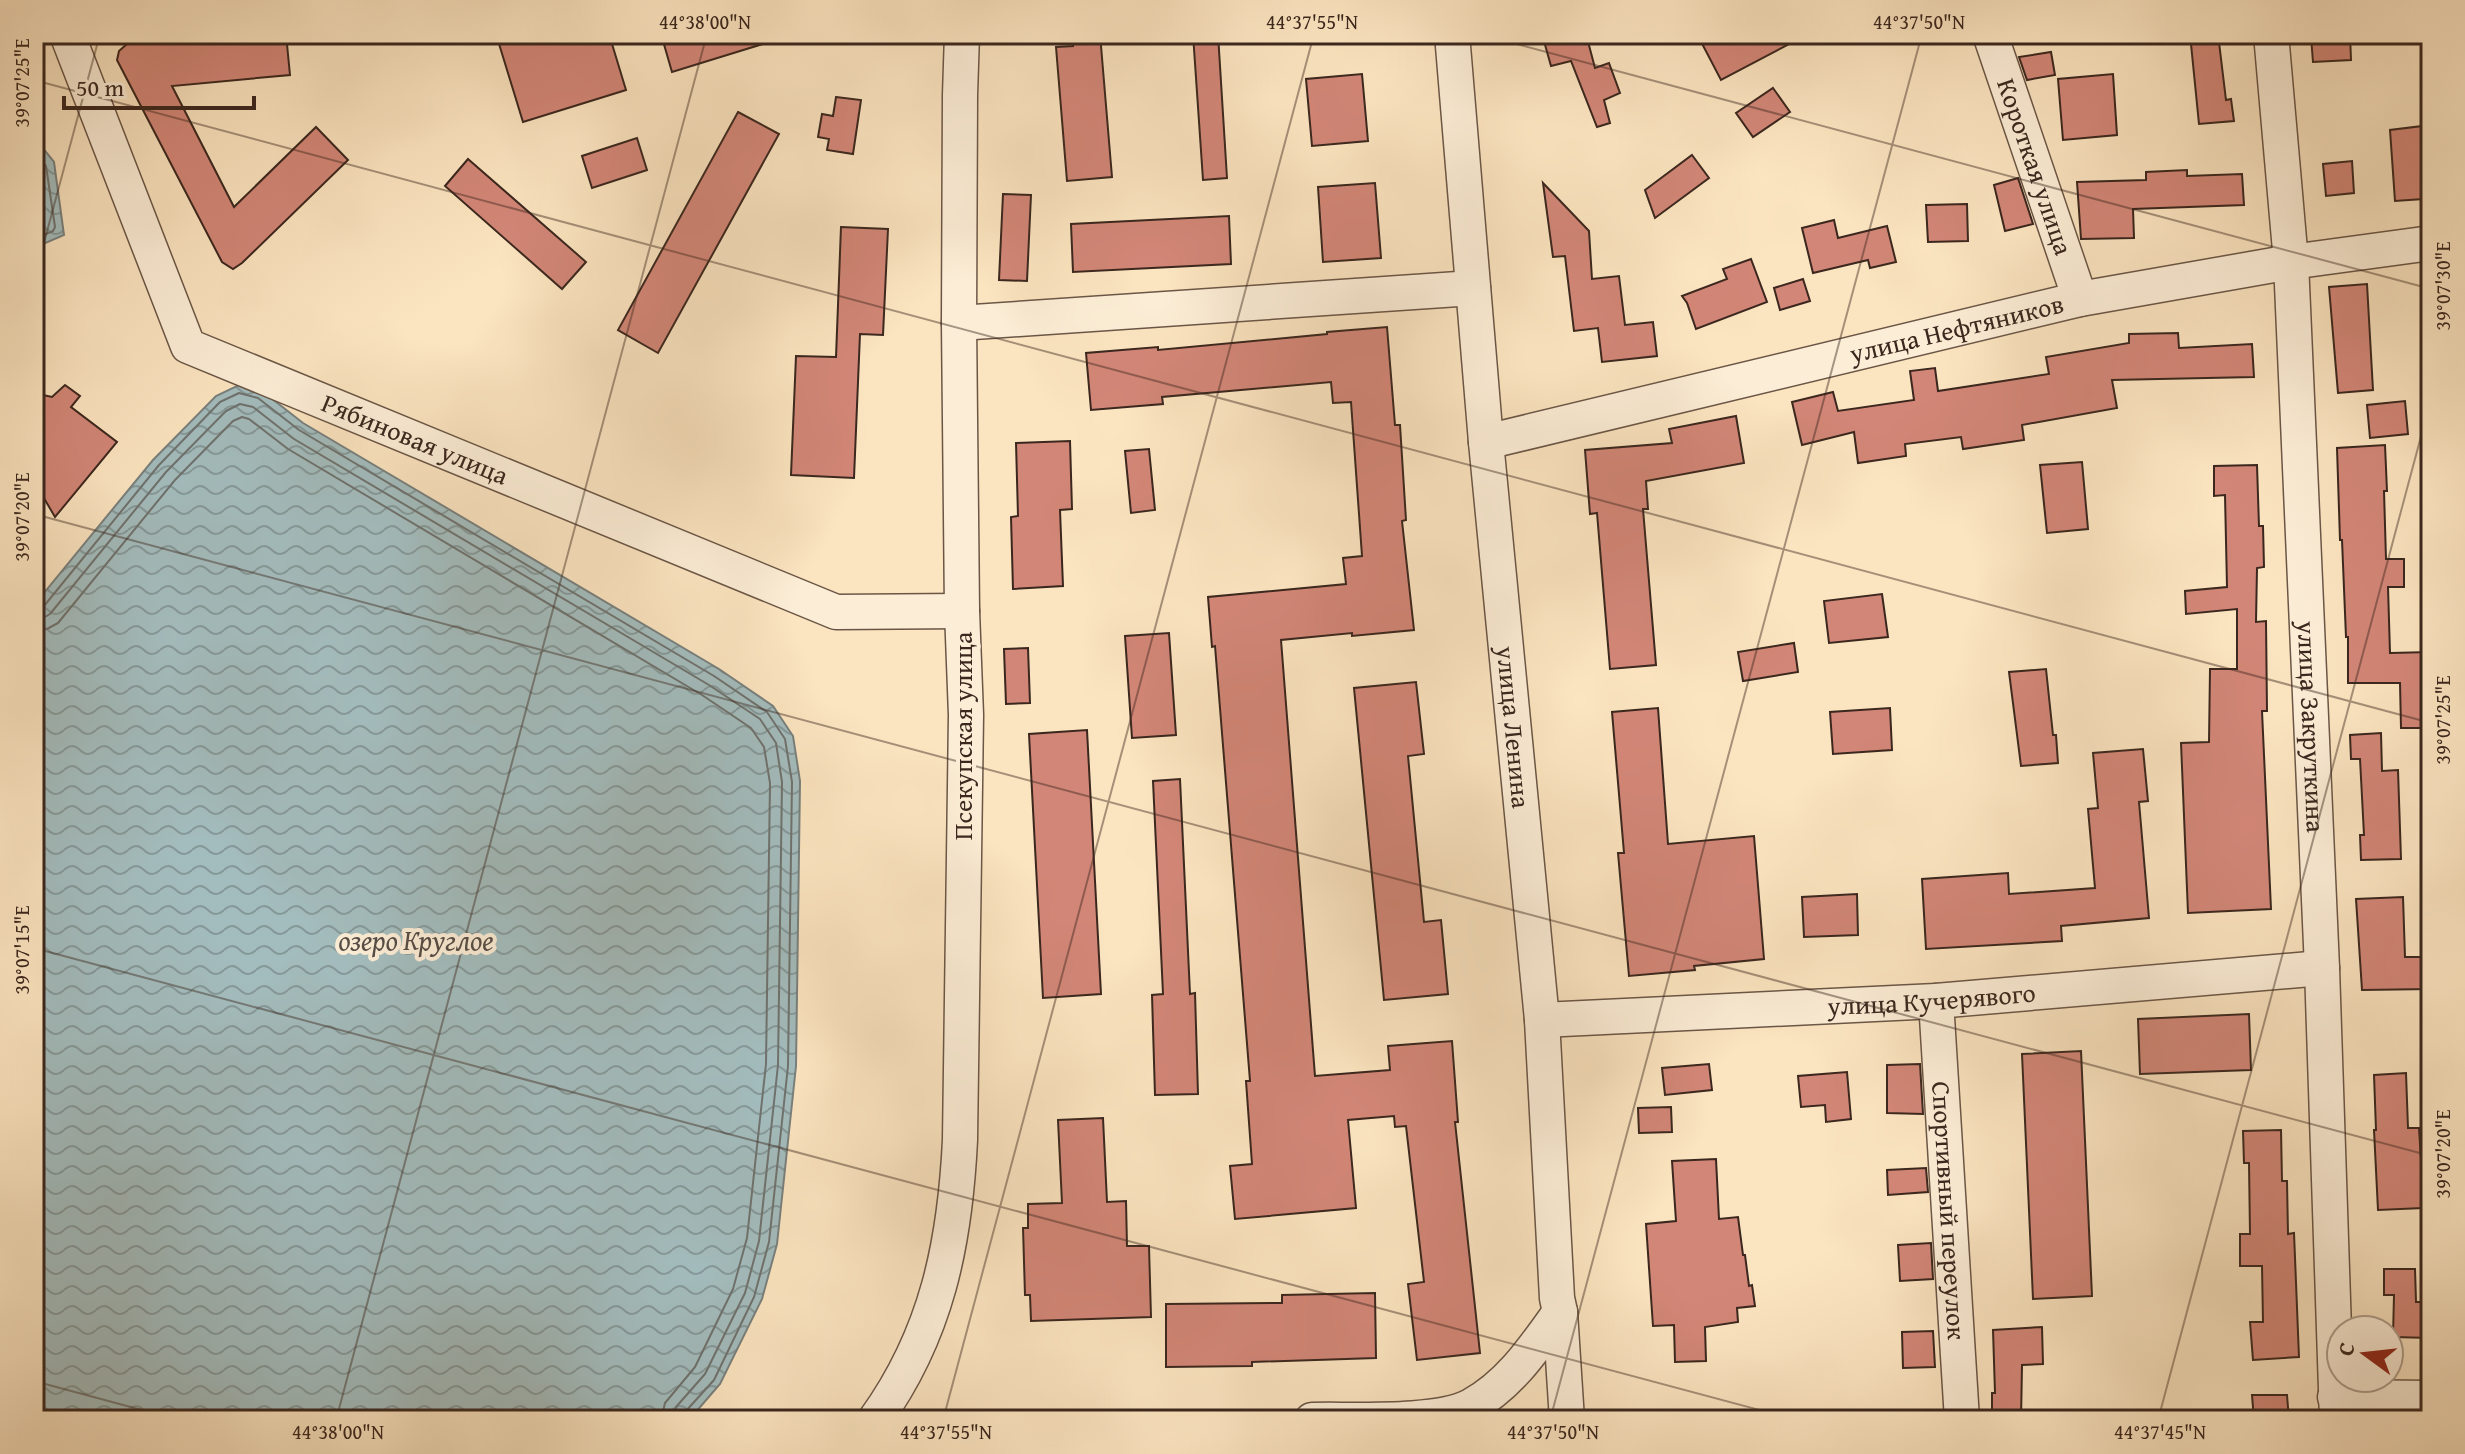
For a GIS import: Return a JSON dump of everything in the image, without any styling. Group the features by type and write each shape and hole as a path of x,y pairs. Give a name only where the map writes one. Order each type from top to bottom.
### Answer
{"street":[{"name":"Рябиновая улица","path":"67,34 188,346 836,612 962,611"},
{"name":"Псекупская улица","path":"875,1420 908,1365 931,1313 952,1236 957,1194 966,715 959,323 962,34"},
{"name":"улица Ленина","path":"1452,34 1486,442 1542,1020 1556,1283 1567,1420"},
{"name":"Короткая улица","path":"1990,34 2080,299"},
{"name":"улица Закруткина","path":"2271,34 2291,262 2322,968 2336,1408"},
{"name":"улица Нефтяников","path":"1486,442 2080,299 2291,262 2431,243"},
{"path":"959,323 1473,288"},
{"name":"улица Кучерявого","path":"1542,1020 1936,1001 2322,968"},
{"name":"Спортивный переулок","path":"1936,1001 1962,1420"},
{"path":"1312,1420 1429,1417 1469,1407 1503,1384 1560,1312"},
{"path":"2336,1408 2431,1398"}],"water":[{"path":"34,137 54,162 64,235 34,248"},
{"name":"озеро Круглое","path":"239,385 262,391 303,423 719,669 773,706 793,736 800,781 796,1066 777,1244 762,1299 720,1384 689,1420 34,1420 34,605 153,460 216,396"}],"building":[{"path":"242,34 286,34 290,75 172,86 234,207 316,127 348,160 233,269 222,262 117,60 119,51 127,44"},
{"path":"496,34 609,34 626,90 523,122"},
{"path":"661,34 778,34 779,39 672,72"},
{"path":"1072,34 1100,34 1112,177 1067,181 1056,47 1073,46"},
{"path":"1193,34 1218,34 1227,178 1203,180"},
{"path":"1542,34 1586,34 1595,68 1609,63 1620,93 1604,100 1610,123 1597,127 1571,61 1551,66"},
{"path":"1697,34 1808,34 1721,80"},
{"path":"2190,34 2218,34 2226,100 2231,99 2234,121 2199,124"},
{"path":"2350,34 2351,60 2313,62 2311,37"},
{"path":"2051,52 2055,75 2027,80 2019,57"},
{"path":"1362,74 1368,141 1312,146 1306,79"},
{"path":"2113,74 2117,135 2063,140 2058,79"},
{"path":"1773,88 1790,112 1753,137 1736,113"},
{"path":"836,97 861,100 853,154 827,150 829,139 818,137 822,114 833,116"},
{"path":"738,112 779,134 658,353 618,330"},
{"path":"2431,125 2431,151 2421,152 2423,199 2395,201 2390,130"},
{"path":"637,138 647,170 592,188 582,156"},
{"path":"1692,155 1709,178 1655,218 1645,190"},
{"path":"468,159 586,262 562,289 445,186"},
{"path":"2352,161 2354,193 2326,196 2323,164"},
{"path":"2187,170 2187,176 2242,174 2244,205 2133,209 2134,238 2081,239 2077,182 2146,180 2146,172"},
{"path":"2018,178 2033,224 2005,231 1994,185"},
{"path":"1375,183 1381,258 1323,262 1318,187"},
{"path":"1543,183 1589,231 1592,279 1619,276 1625,325 1653,322 1657,356 1602,362 1598,328 1574,331 1565,256 1553,257"},
{"path":"1003,194 1031,195 1027,281 999,280"},
{"path":"1967,204 1968,241 1928,242 1926,205"},
{"path":"1229,216 1231,264 1073,272 1071,224"},
{"path":"1834,220 1838,238 1887,226 1896,262 1870,268 1868,260 1813,273 1802,228"},
{"path":"841,227 888,229 883,335 860,334 854,478 791,475 796,356 836,357"},
{"path":"1751,259 1767,302 1696,329 1682,296 1727,279 1723,269"},
{"path":"1803,279 1810,301 1780,310 1774,288"},
{"path":"2367,284 2373,390 2338,393 2329,287"},
{"path":"1387,327 1395,425 1400,425 1406,520 1402,521 1414,630 1281,640 1315,1076 1390,1070 1388,1046 1452,1041 1458,1122 1455,1122 1480,1353 1417,1360 1408,1284 1424,1282 1406,1126 1395,1127 1394,1116 1348,1120 1356,1208 1235,1219 1230,1166 1252,1164 1246,1081 1250,1081 1215,646 1212,647 1208,597 1346,584 1343,558 1362,556 1351,402 1333,403 1331,382 1162,397 1163,404 1091,410 1086,353 1158,347 1158,350"},
{"path":"2178,333 2179,348 2252,344 2254,377 2112,380 2117,408 2022,425 2024,440 1963,449 1961,437 1905,444 1906,456 1858,463 1854,432 1802,445 1792,402 1833,392 1838,411 1914,400 1910,371 1935,368 1938,391 2049,374 2046,357 2129,343 2129,334"},
{"path":"65,385 80,396 71,407 117,442 55,517 34,481 34,393 52,397"},
{"path":"2405,401 2408,434 2370,438 2367,405"},
{"path":"1736,416 1744,463 1646,481 1648,509 1643,509 1656,665 1610,669 1597,513 1590,514 1585,450 1672,443 1669,429"},
{"path":"1070,441 1072,509 1060,510 1063,586 1013,589 1011,517 1018,516 1016,443"},
{"path":"2385,445 2386,559 2404,559 2404,587 2388,587 2390,653 2431,652 2431,728 2401,728 2400,683 2348,683 2337,448"},
{"path":"1149,449 1155,510 1131,513 1125,451"},
{"path":"2082,462 2088,529 2047,533 2040,465"},
{"path":"2257,465 2264,567 2257,568 2256,622 2266,621 2267,711 2262,711 2271,909 2188,913 2181,743 2209,742 2210,669 2237,669 2237,609 2186,614 2185,591 2227,587 2225,495 2214,496 2214,466"},
{"path":"1882,594 1888,637 1829,643 1824,601"},
{"path":"1169,633 1176,735 1132,738 1125,636"},
{"path":"1794,643 1798,672 1743,681 1738,652"},
{"path":"1028,648 1030,703 1006,704 1004,649"},
{"path":"2046,669 2058,763 2021,766 2009,672"},
{"path":"1416,682 1424,754 1408,756 1424,922 1441,920 1448,994 1384,1000 1354,688"},
{"path":"1658,708 1668,844 1754,836 1764,959 1629,976 1618,853 1624,853 1612,712"},
{"path":"1890,708 1892,750 1833,754 1830,712"},
{"path":"1087,730 1101,994 1043,998 1029,734"},
{"path":"2381,733 2382,771 2398,770 2401,859 2361,860 2360,835 2364,835 2360,759 2351,759 2350,735"},
{"path":"2143,749 2148,801 2139,802 2149,918 2061,926 2062,941 1926,949 1922,879 2008,873 2009,894 2095,888 2088,809 2098,808 2093,753"},
{"path":"1180,779 1190,994 1195,993 1198,1094 1155,1095 1152,995 1163,994 1153,781"},
{"path":"1857,894 1858,935 1804,937 1802,897"},
{"path":"2403,897 2405,957 2431,957 2431,989 2362,990 2356,899"},
{"path":"2249,1014 2251,1070 2140,1074 2138,1019"},
{"path":"2081,1051 2092,1296 2033,1299 2022,1054"},
{"path":"1709,1064 1712,1090 1665,1095 1662,1068"},
{"path":"1920,1064 1923,1114 1887,1113 1887,1065"},
{"path":"1847,1072 1851,1119 1826,1122 1825,1105 1801,1107 1798,1076"},
{"path":"2406,1073 2408,1128 2419,1128 2422,1176 2431,1176 2431,1195 2423,1196 2423,1208 2378,1210 2374,1075"},
{"path":"1671,1107 1672,1132 1639,1133 1638,1108"},
{"path":"1103,1118 1107,1202 1126,1201 1127,1246 1149,1246 1151,1317 1031,1321 1030,1295 1025,1295 1023,1228 1028,1228 1028,1204 1062,1203 1058,1120"},
{"path":"2281,1130 2282,1181 2287,1181 2288,1234 2294,1233 2299,1357 2253,1360 2250,1322 2263,1322 2262,1266 2240,1266 2240,1234 2250,1234 2249,1163 2244,1163 2243,1131"},
{"path":"1716,1159 1719,1219 1738,1217 1755,1306 1737,1308 1738,1322 1705,1327 1706,1361 1675,1362 1674,1325 1653,1326 1646,1224 1676,1221 1672,1161"},
{"path":"1926,1168 1928,1192 1888,1195 1887,1170"},
{"path":"1931,1243 1933,1279 1900,1281 1898,1245"},
{"path":"2384,1269 2415,1269 2416,1302 2431,1302 2431,1338 2405,1337 2405,1314 2394,1314 2394,1295 2384,1295"},
{"path":"1375,1293 1376,1358 1252,1362 1252,1366 1166,1367 1166,1304 1282,1303 1282,1295"},
{"path":"2042,1327 2043,1364 2022,1365 2021,1420 1992,1419 1992,1393 1995,1393 1993,1330"},
{"path":"1933,1331 1935,1367 1903,1368 1902,1332"},
{"path":"2252,1395 2287,1395 2289,1420 2254,1420"}]}
